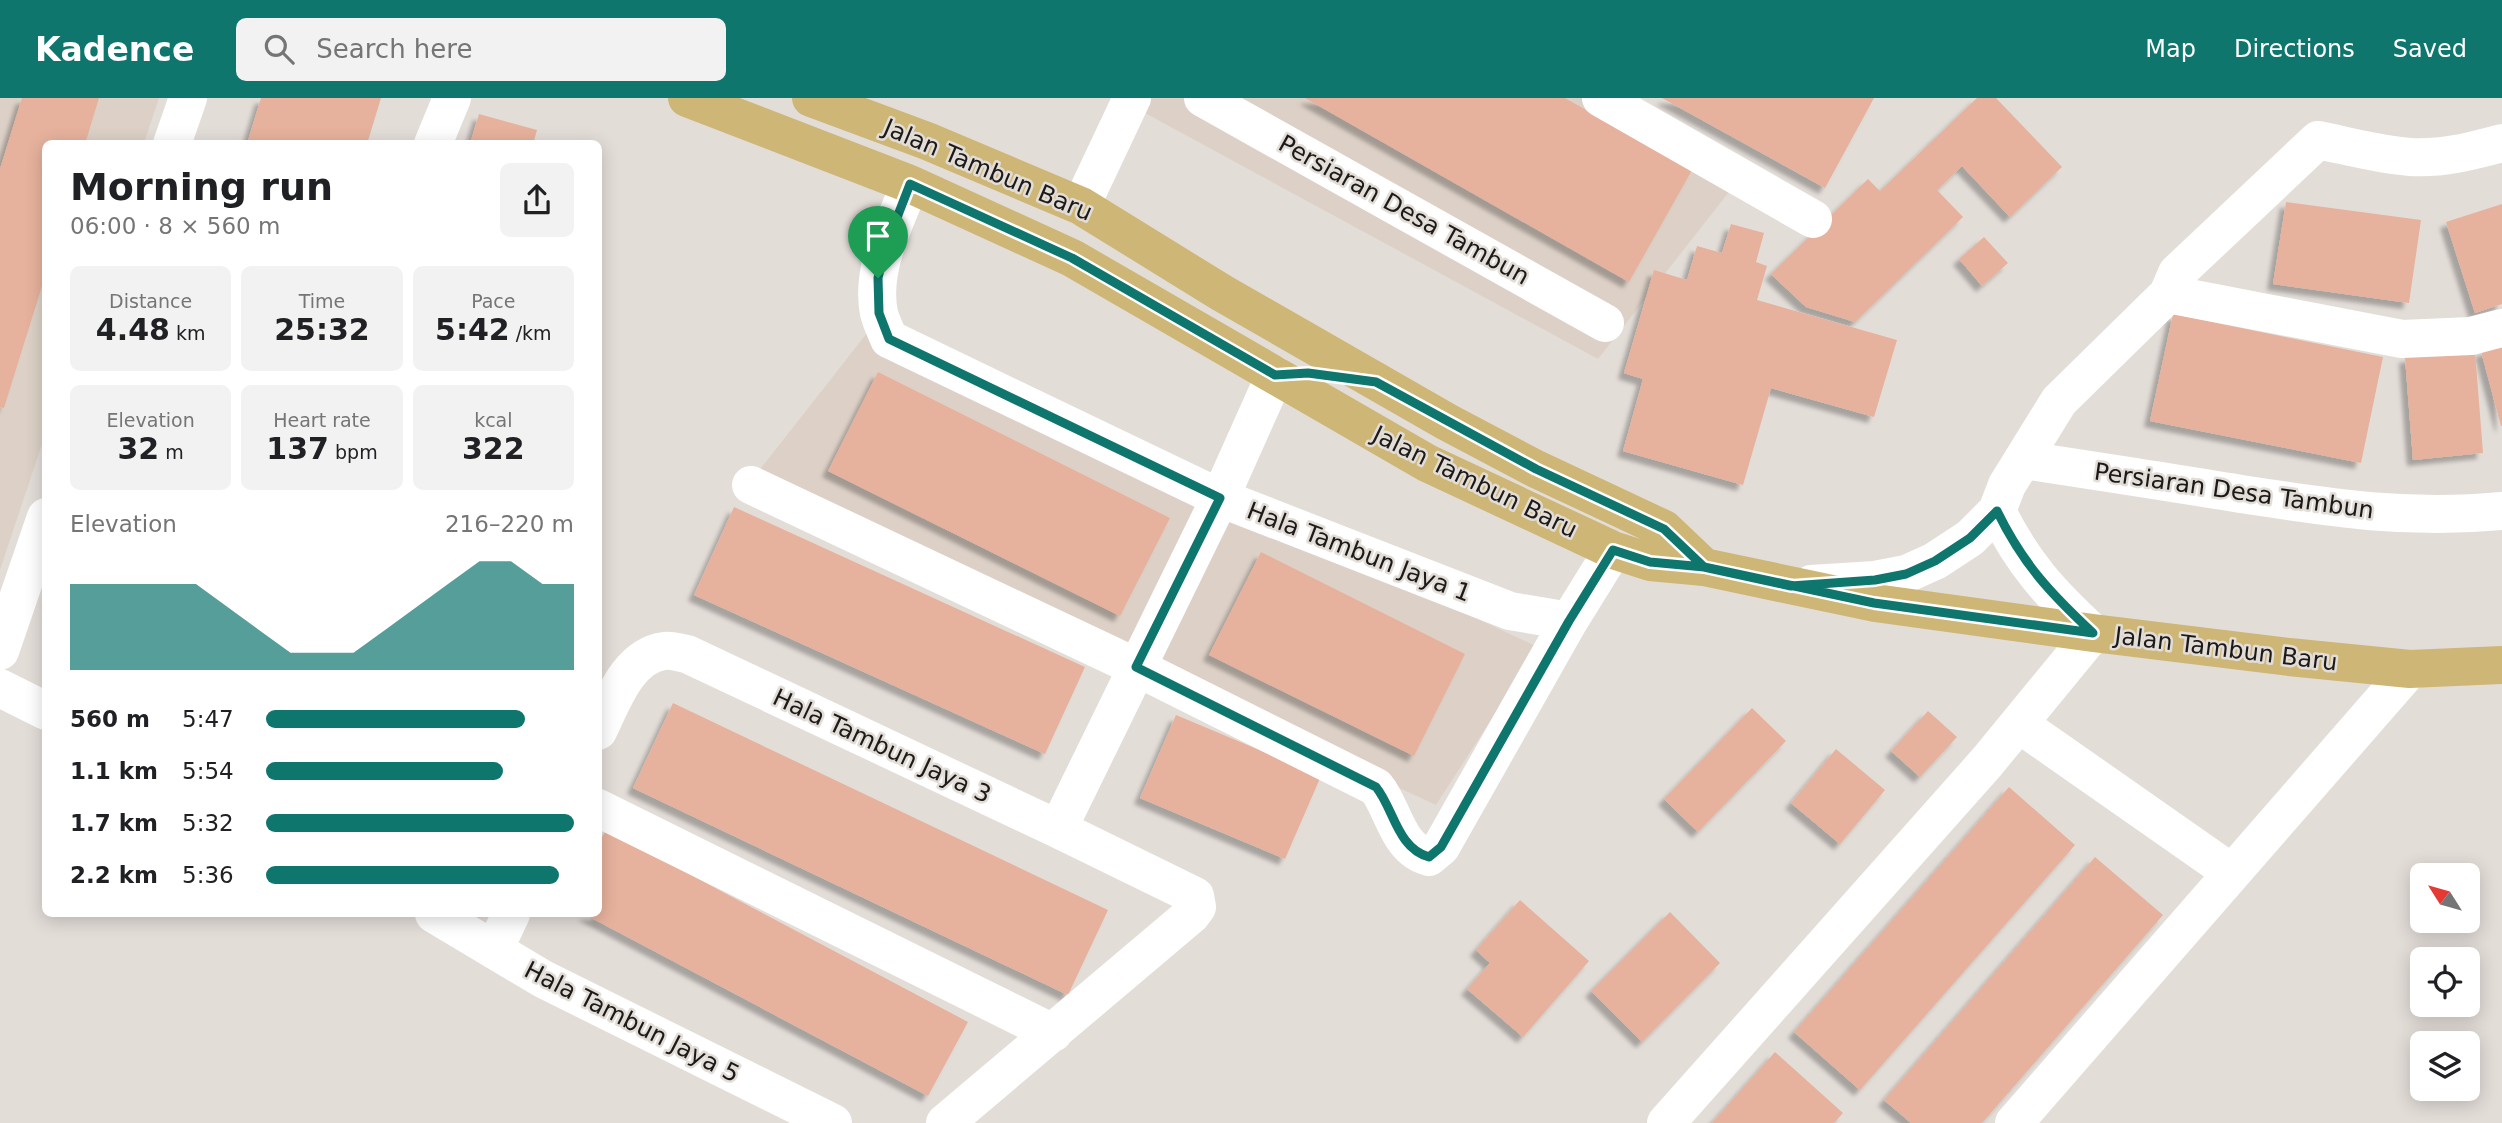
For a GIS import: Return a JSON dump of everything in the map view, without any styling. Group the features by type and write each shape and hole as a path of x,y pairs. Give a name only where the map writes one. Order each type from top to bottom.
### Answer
{"main road":[{"name":"Jalan Tambun Baru","path":"687,98 910,184 1072,258 1427,463 1613,550 1650,562 1704,567 1874,603 2289,657 2410,669 2502,666"},
{"name":"Jalan Tambun Baru","path":"811,98 927,141 1081,206 1222,293 1376,382 1536,469 1664,529 1704,567"},
{"path":"997,222 1029,220 1081,206"},
{"path":"1222,293 1275,375 1308,373 1376,382"}],"street":[{"path":"173,140 188,98"},
{"path":"435,140 452,98"},
{"path":"1081,206 1132,98"},
{"name":"Persiaran Desa Tambun","path":"1203,98 1605,323"},
{"path":"1601,98 1813,219"},
{"path":"1791,586 1875,580 1906,574 1935,561 1970,538 1997,511 2007,485 2059,401 2168,293 2177,273 2318,140 2409,157 2436,157 2502,143"},
{"name":"Hala Tambun Jaya 1","path":"910,184 886,246 878,278 879,313 889,339 1220,498 1510,611 1569,621"},
{"path":"2168,293 2402,339 2471,336 2502,328"},
{"path":"1058,829 1220,498 1275,375"},
{"name":"Persiaran Desa Tambun","path":"2024,460 2344,509 2400,515 2458,516 2502,511"},
{"path":"751,485 1136,667 1376,787 1385,798 1389,812 1408,845 1417,854 1429,857 1441,847 1569,621 1613,550"},
{"path":"1666,1123 2019,724 2093,633 2055,598 2032,571 1997,511"},
{"path":"0,651 42,529"},
{"name":"Hala Tambun Jaya 3","path":"602,723 620,686 632,670 649,657 665,650 687,654 1195,896 1197,906 1191,915 1053,1033"},
{"path":"2014,1123 2410,669"},
{"path":"0,688 42,709"},
{"path":"2019,724 2232,873"},
{"path":"602,809 1053,1033 945,1123"},
{"name":"Hala Tambun Jaya 5","path":"440,917 543,979 833,1123"},
{"path":"494,950 510,917"}],"shaded area":[{"path":"0,98 159,98 145,140 42,140 42,444 0,570"},
{"path":"1590,98 1736,183 1598,359 1121,100"},
{"path":"867,333 1538,647 1436,805 746,487"}],"building":[{"path":"22,98 99,98 86,140 42,140 42,286 4,408 0,407 0,169"},
{"path":"261,98 381,98 368,140 248,140"},
{"path":"1305,98 1565,98 1692,170 1629,282"},
{"path":"1662,98 1874,98 1825,188"},
{"path":"1977,98 1996,98 2062,167 2010,217 1962,166 1937,190 1963,217 1855,322 1806,307 1771,274 1868,179 1880,191"},
{"path":"479,114 537,130 534,140 471,140"},
{"path":"2286,202 2421,220 2409,303 2273,284"},
{"path":"2502,204 2502,304 2475,313 2446,222"},
{"path":"1731,224 1764,233 1756,262 1767,266 1757,300 1897,340 1874,417 1771,388 1743,485 1623,451 1643,379 1624,373 1654,270 1687,280 1697,246 1722,253"},
{"path":"1984,237 2008,263 1982,286 1959,259"},
{"path":"2173,314 2383,357 2361,463 2150,421"},
{"path":"2502,346 2502,426 2501,426 2481,351"},
{"path":"2475,351 2483,453 2413,460 2405,357"},
{"path":"878,372 1170,518 1120,616 828,471"},
{"path":"734,507 1085,667 1045,754 694,595"},
{"path":"1261,552 1465,654 1414,756 1209,655"},
{"path":"673,703 1108,910 1068,995 633,788"},
{"path":"1752,708 1786,741 1698,832 1664,799"},
{"path":"1928,711 1957,737 1920,777 1891,751"},
{"path":"1176,715 1321,776 1285,859 1140,798"},
{"path":"1836,749 1885,790 1840,844 1791,803"},
{"path":"2009,787 2075,845 1860,1090 1794,1032"},
{"path":"606,830 968,1022 928,1096 590,917 602,917 602,838"},
{"path":"2095,857 2163,915 1982,1123 1911,1123 1884,1100"},
{"path":"1520,900 1589,961 1523,1037 1467,989 1490,963 1476,950"},
{"path":"1670,912 1720,963 1642,1042 1591,991"},
{"path":"1775,1052 1843,1113 1834,1123 1712,1123"}],"route":[{"path":"878,278 879,313 889,339 1220,498 1136,667 1376,787 1385,798 1389,812 1408,845 1417,854 1429,857 1441,847 1569,621 1613,550 1650,562 1704,567 1791,586 1875,580 1906,574 1935,561 1970,538 1997,511 2032,571 2055,598 2093,633 1874,603 1791,586 1704,567 1664,529 1536,469 1376,382 1308,373 1275,375 1072,258 910,184 886,246 878,278"}]}
